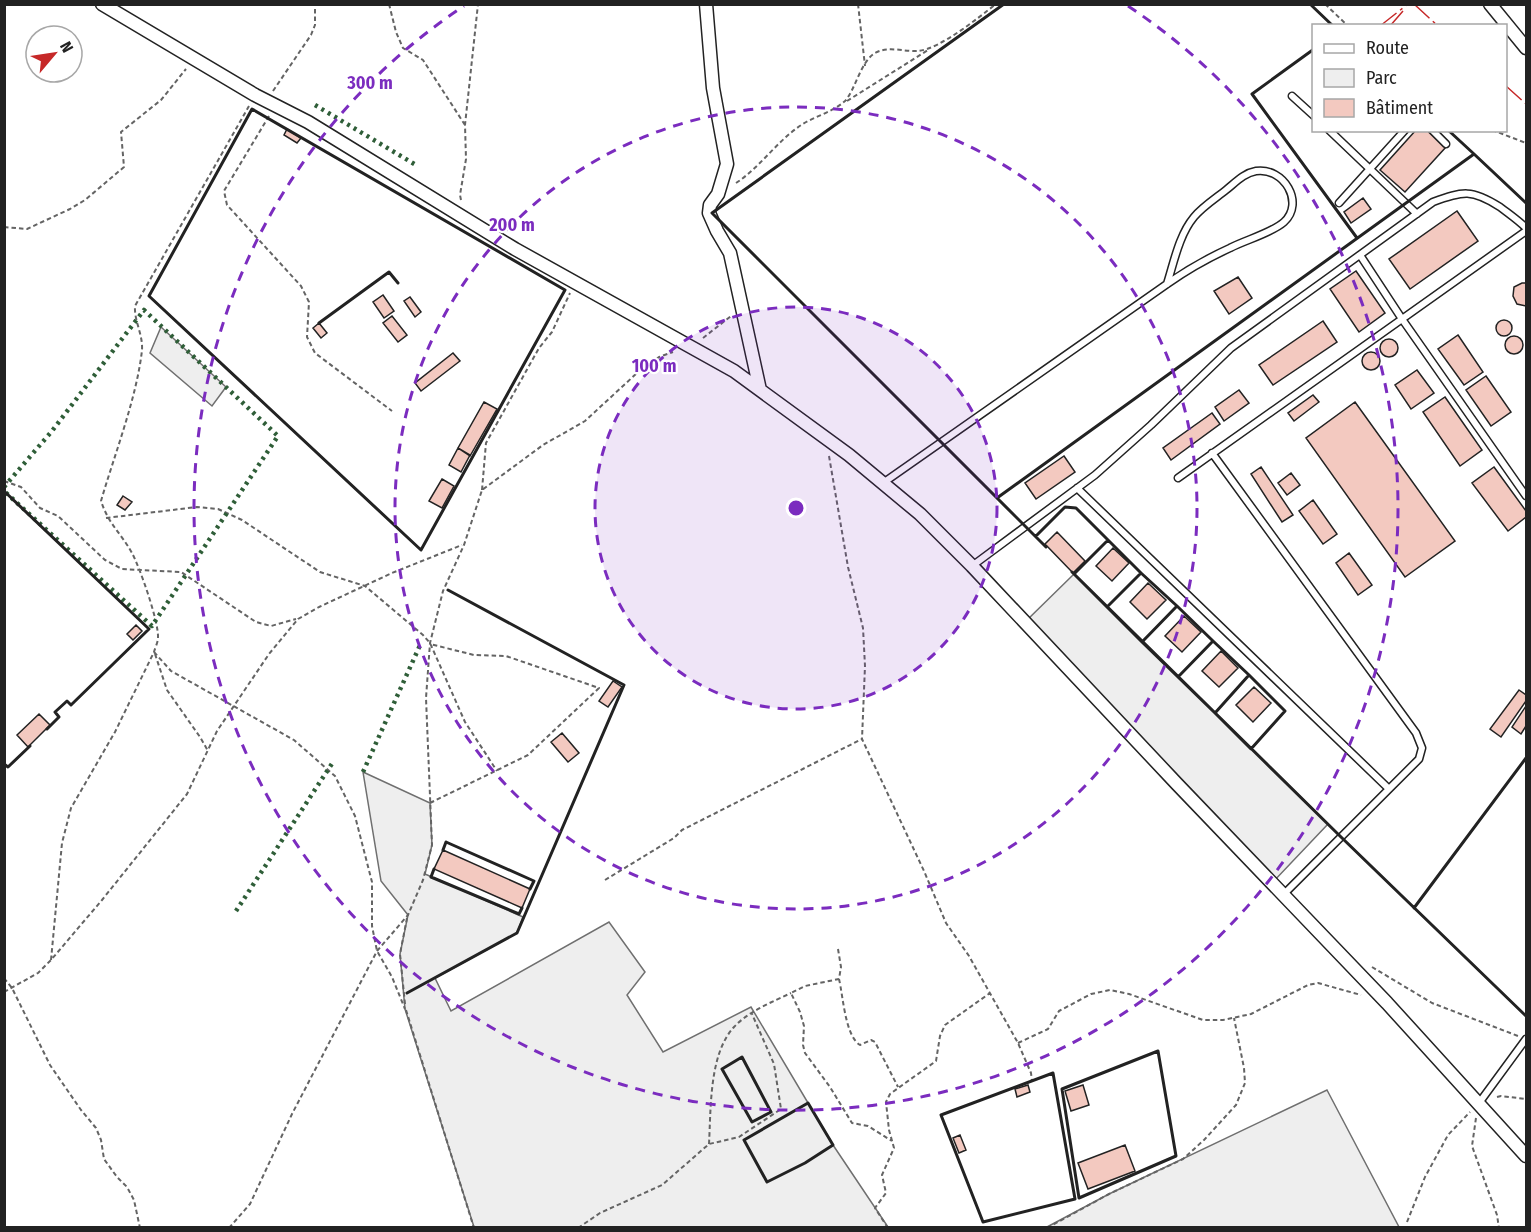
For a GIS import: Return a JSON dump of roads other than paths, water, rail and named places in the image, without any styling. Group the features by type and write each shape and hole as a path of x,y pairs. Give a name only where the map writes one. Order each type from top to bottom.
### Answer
{"street":[{"path":"102,4 266,101 308,122 575,282 734,371 826,438 882,483 920,514 972,566 1387,1003 1527,1156"},
{"path":"705,4 712,88 727,164 718,194 709,213 730,253 760,390"},
{"path":"1490,4 1507,24"},
{"path":"1507,24 1527,48"}],"lane":[{"path":"1292,96 1312,114"},
{"path":"1331,132 1417,214"},
{"path":"1339,203 1403,132"},
{"path":"1434,132 1446,144"},
{"path":"882,483 1167,284 1187,270 1282,224 1291,214 1294,197 1286,182 1273,174 1258,170 1245,174 1195,216 1183,235 1167,284"},
{"path":"972,566 1077,488 1151,425 1231,348 1433,202 1453,194 1472,193 1484,196 1517,219 1527,229 1178,477"},
{"path":"1360,255 1402,319 1527,496"},
{"path":"1212,453 1416,733 1422,748 1419,759 1284,894"},
{"path":"1077,488 1389,789"},
{"path":"1478,1104 1527,1039"}]}
